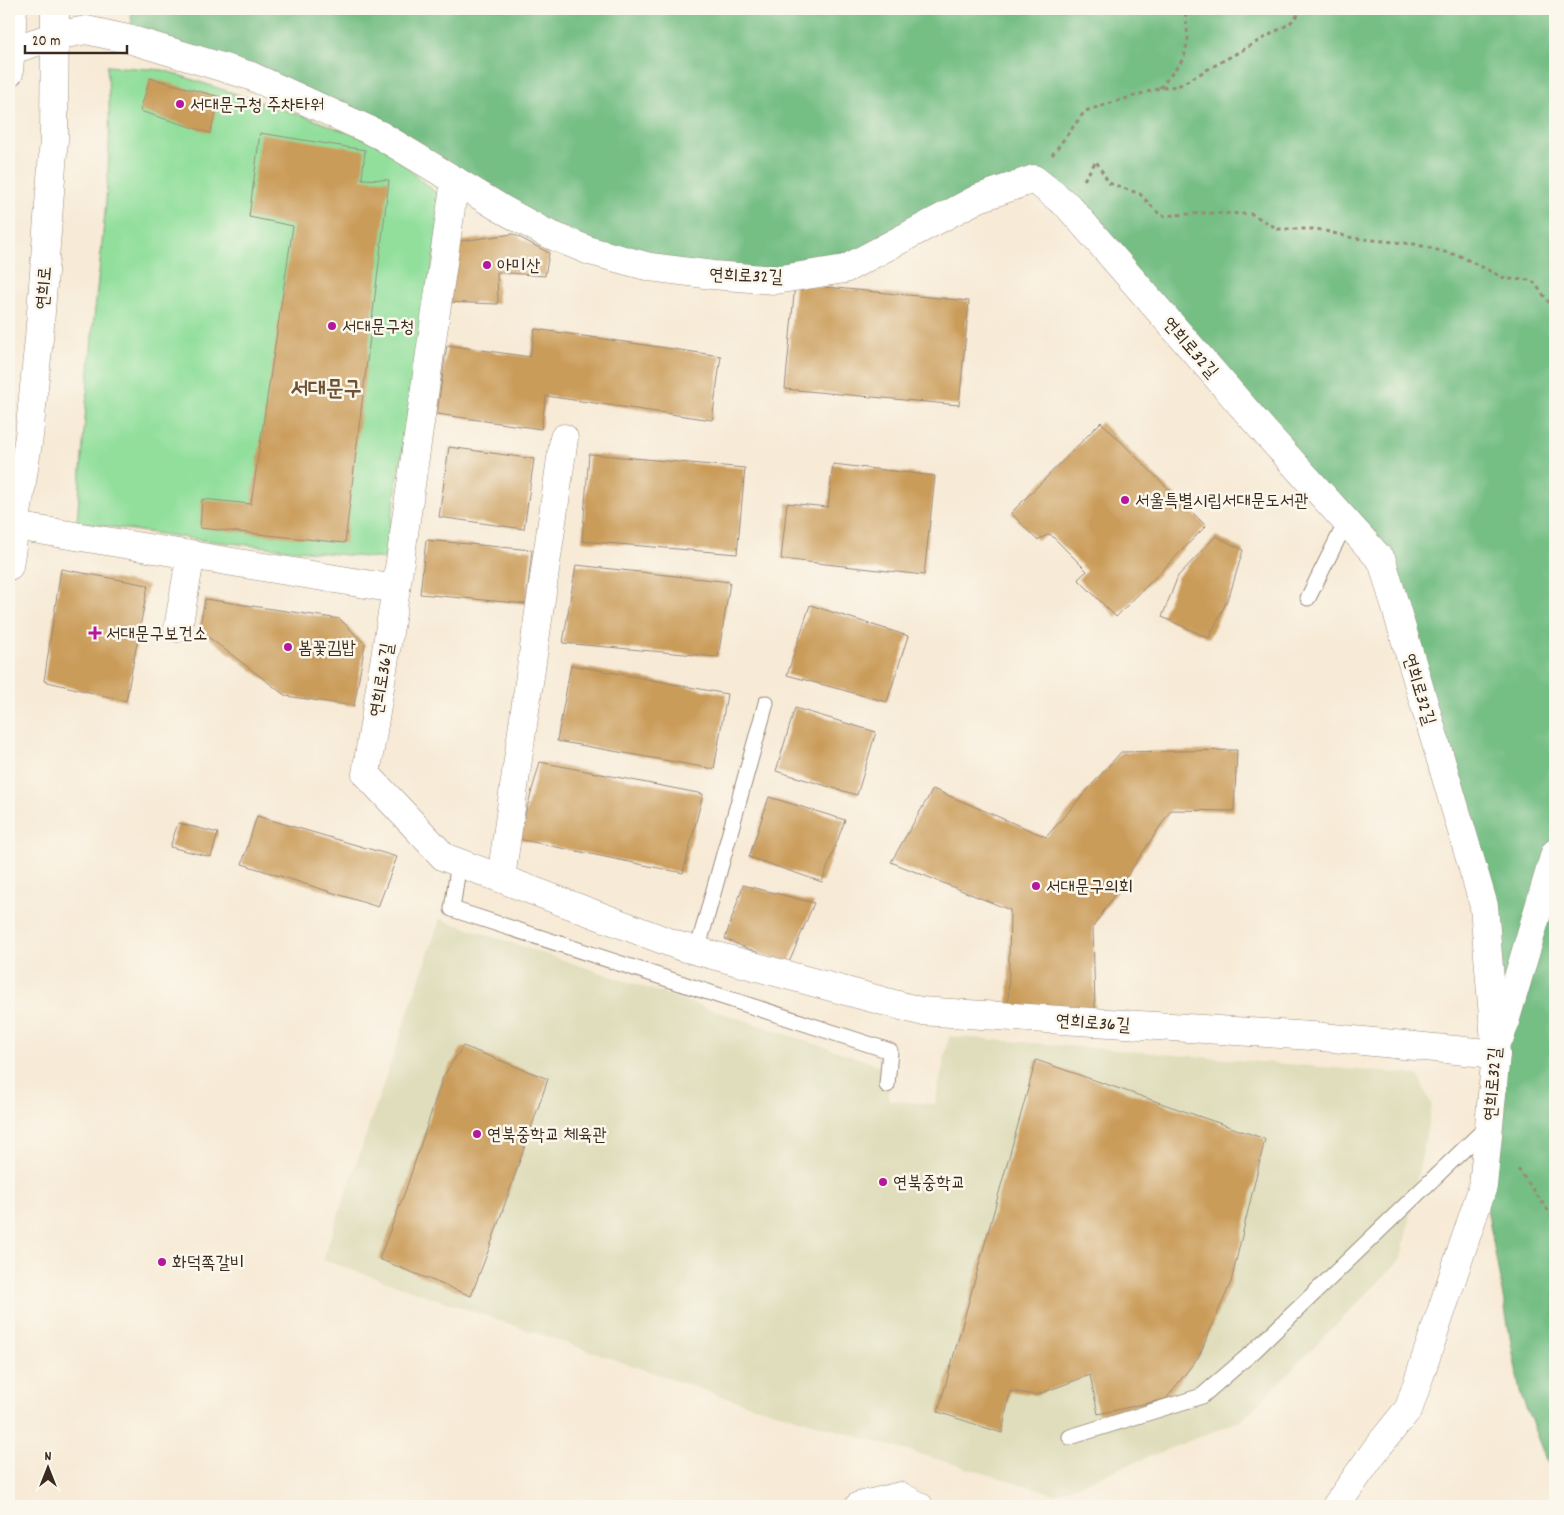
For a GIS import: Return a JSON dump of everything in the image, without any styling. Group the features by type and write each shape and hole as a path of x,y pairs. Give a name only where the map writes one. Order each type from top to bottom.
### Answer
{"street":[{"path":"9,58 13,9"},
{"name":"연희로","path":"9,566 29,436 40,338 54,139 55,9"},
{"name":"연희로32길","path":"9,58 55,36 86,30 132,40 251,76 380,135 502,209 546,233 590,251 650,267 775,280 846,269 979,198 1034,179 1068,206 1264,431 1382,560 1484,906 1496,1054 1483,1186 1409,1408 1376,1449 1336,1506"},
{"path":"16,526 396,589 455,180"},
{"path":"501,878 564,438"},
{"path":"178,628 192,554"},
{"name":"연희로36길","path":"396,589 366,774 444,857 679,946 920,1012 1312,1036 1496,1054"},
{"path":"1496,1054 1555,853"},
{"path":"859,1506 900,1496 919,1506"}],"lane":[{"path":"1308,598 1346,522"},
{"path":"696,951 766,703"},
{"path":"459,862 452,908 890,1051 887,1085"},
{"path":"1070,1437 1202,1396 1255,1350 1489,1125"}],"path":[{"path":"1160,88 1184,58 1188,39 1185,9"},
{"path":"1034,179 1085,111 1160,88 1178,86 1289,24 1304,9"},
{"path":"1068,206 1096,161 1109,183 1140,194 1161,216 1202,213 1252,214 1278,229 1317,229 1353,238 1414,244 1460,256 1506,278 1532,280 1555,310"},
{"path":"1515,1165 1552,1216 1555,1228"}],"shaded area":[{"name":"연북중학교","path":"440,919 885,1067 889,1100 935,1104 949,1036 1418,1075 1432,1106 1401,1259 1242,1420 1055,1494 724,1397 323,1260"}],"green space":[{"path":"131,9 1555,9 1555,1483 1520,1392 1483,1186 1484,906 1382,561 1034,179 845,269 775,280 590,251 384,137 132,40"},
{"path":"107,66 163,70 312,119 381,145 443,199 385,559 209,541 77,522 90,360 106,202 109,134"}],"building":[{"name":"서대문구청 주차타워","path":"150,78 220,97 210,133 140,111"},
{"path":"260,133 365,150 362,179 389,180 345,543 200,528 202,499 251,504 293,226 249,217"},
{"path":"513,234 549,253 545,276 497,272 498,304 445,302 453,242"},
{"path":"795,284 969,301 959,405 785,389"},
{"path":"535,329 721,356 712,420 546,396 541,429 437,414 447,345 530,357"},
{"path":"1101,422 1206,526 1116,617 1078,579 1087,571 1050,534 1037,540 1011,513"},
{"path":"449,447 534,459 524,529 439,517"},
{"path":"589,454 745,468 737,554 582,541"},
{"path":"833,464 935,476 924,575 781,559 787,503 828,507"},
{"path":"1216,536 1243,550 1230,594 1209,638 1162,617 1178,576"},
{"path":"426,540 532,550 526,604 420,594"},
{"path":"576,565 730,582 718,657 563,643"},
{"name":"서대문구보건소","path":"61,569 148,585 126,701 44,681"},
{"path":"205,599 340,619 365,644 354,706 286,696 199,630"},
{"path":"810,605 908,636 887,702 787,675"},
{"path":"571,665 727,694 714,769 557,741"},
{"path":"795,708 876,732 857,795 776,771"},
{"name":"서대문구의회","path":"1237,750 1234,811 1171,810 1093,927 1095,1009 1008,1013 1010,910 891,862 933,789 1046,837 1121,752"},
{"path":"540,762 703,794 683,873 518,839"},
{"path":"769,797 845,820 822,882 749,857"},
{"path":"257,816 397,857 378,907 242,864"},
{"path":"178,823 218,833 211,857 170,847"},
{"path":"743,885 814,903 788,965 725,939"},
{"name":"연북중학교 체육관","path":"463,1046 548,1079 471,1296 379,1259 406,1189 443,1077"},
{"name":"연북중학교","path":"1036,1060 1265,1139 1231,1282 1199,1356 1166,1399 1098,1414 1090,1375 1036,1395 1010,1391 1002,1433 938,1412"}],"place":[{"name":"서대문구청 주차타워","path":"180,104"},
{"name":"아미산","path":"487,265"},
{"name":"서대문구청","path":"332,326"},
{"name":"서울특별시립서대문도서관","path":"1125,500"},
{"name":"서대문구보건소","path":"95,633"},
{"name":"봄꽃김밥","path":"288,647"},
{"name":"서대문구의회","path":"1036,886"},
{"name":"연북중학교 체육관","path":"477,1134"},
{"name":"연북중학교","path":"883,1182"},
{"name":"화덕쪽갈비","path":"162,1262"}],"district":[{"name":"서대문구","path":"326,387"}]}
